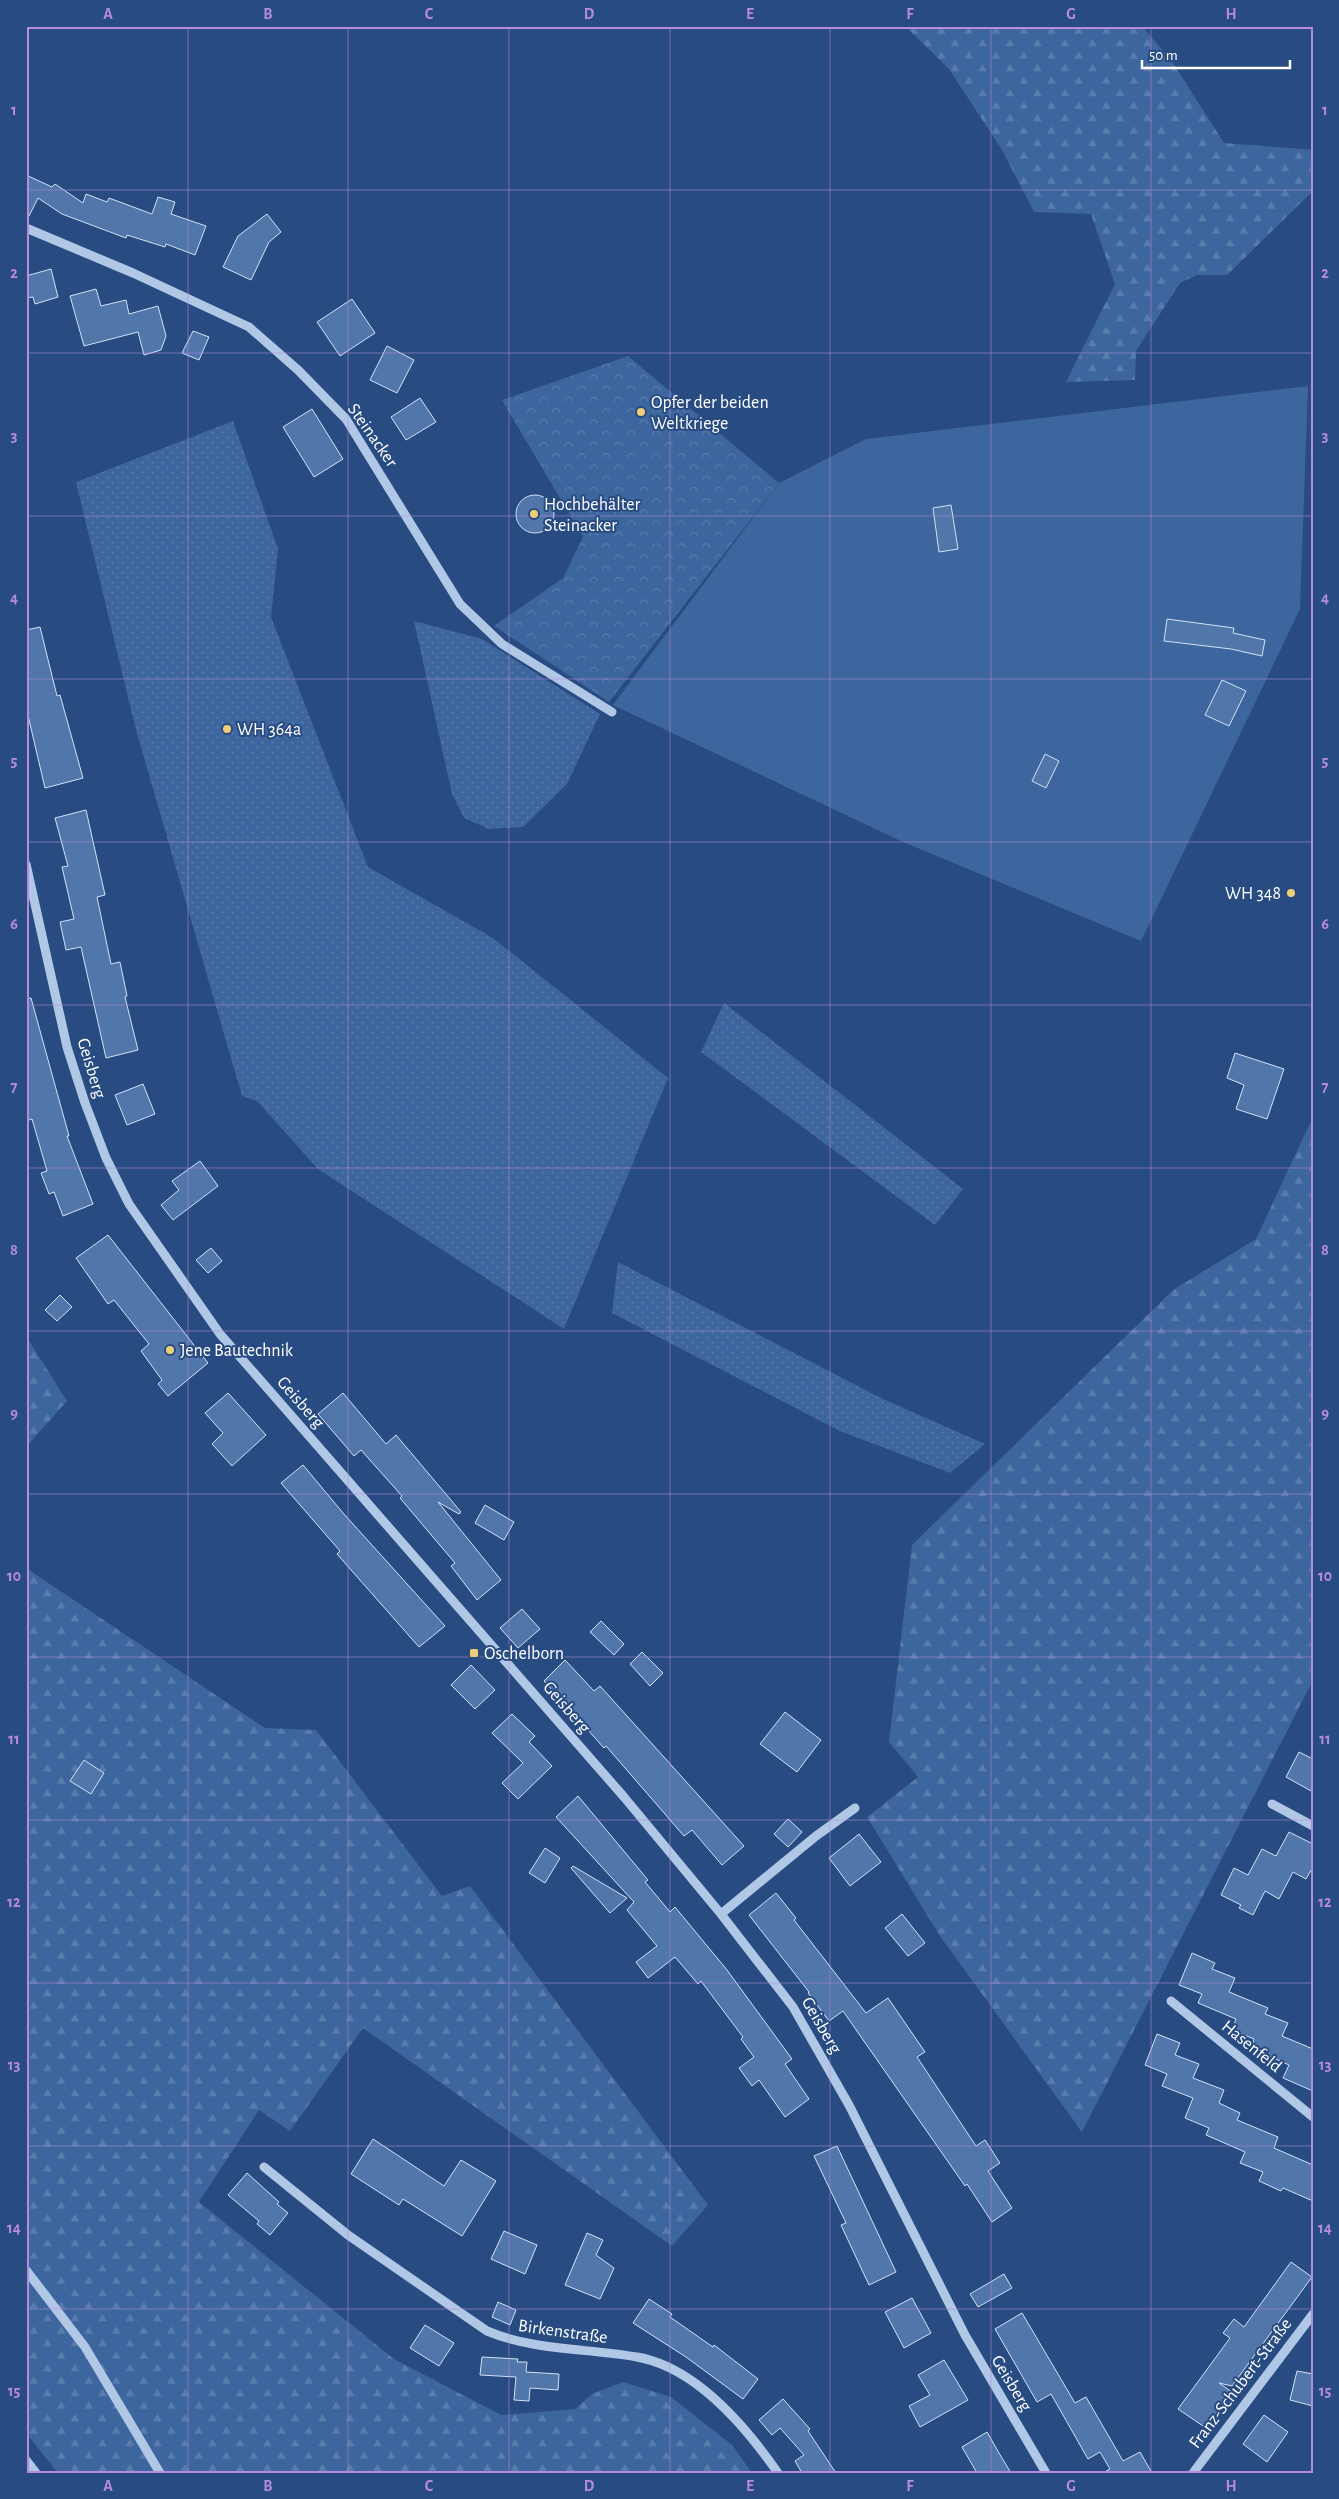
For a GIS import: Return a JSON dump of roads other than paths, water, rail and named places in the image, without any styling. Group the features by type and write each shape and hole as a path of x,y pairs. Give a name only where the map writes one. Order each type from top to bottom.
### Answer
{"street":[{"name":"Steinacker","path":"26,228 133,272 249,327 298,370 346,419 460,604 502,644 612,712"},
{"name":"Geisberg","path":"26,864 67,1047 85,1103 106,1158 129,1204 220,1334 611,1782 721,1914 794,2007 859,2123 925,2260 964,2335 1046,2473"},
{"path":"1272,1804 1313,1826"},
{"path":"721,1914 816,1836 855,1808"},
{"name":"Hasenfeld","path":"1171,2001 1313,2117"},
{"name":"Birkenstraße","path":"264,2167 348,2235 487,2331 509,2340 538,2347 639,2357 670,2368 702,2389 723,2407 750,2435 778,2473"},
{"path":"26,2270 85,2347 160,2473"},
{"name":"Franz-Schubert-Straße","path":"1193,2473 1313,2314"},
{"path":"26,2460 36,2473"}],"place":[{"name":"Opfer der beiden Weltkriege","path":"641,412"},
{"name":"Hochbehälter Steinacker","path":"534,514"},
{"name":"WH 364a","path":"227,729"},
{"name":"WH 348","path":"1291,893"},
{"name":"Jene Bautechnik","path":"170,1350"},
{"name":"Oschelborn","path":"474,1653"}]}
